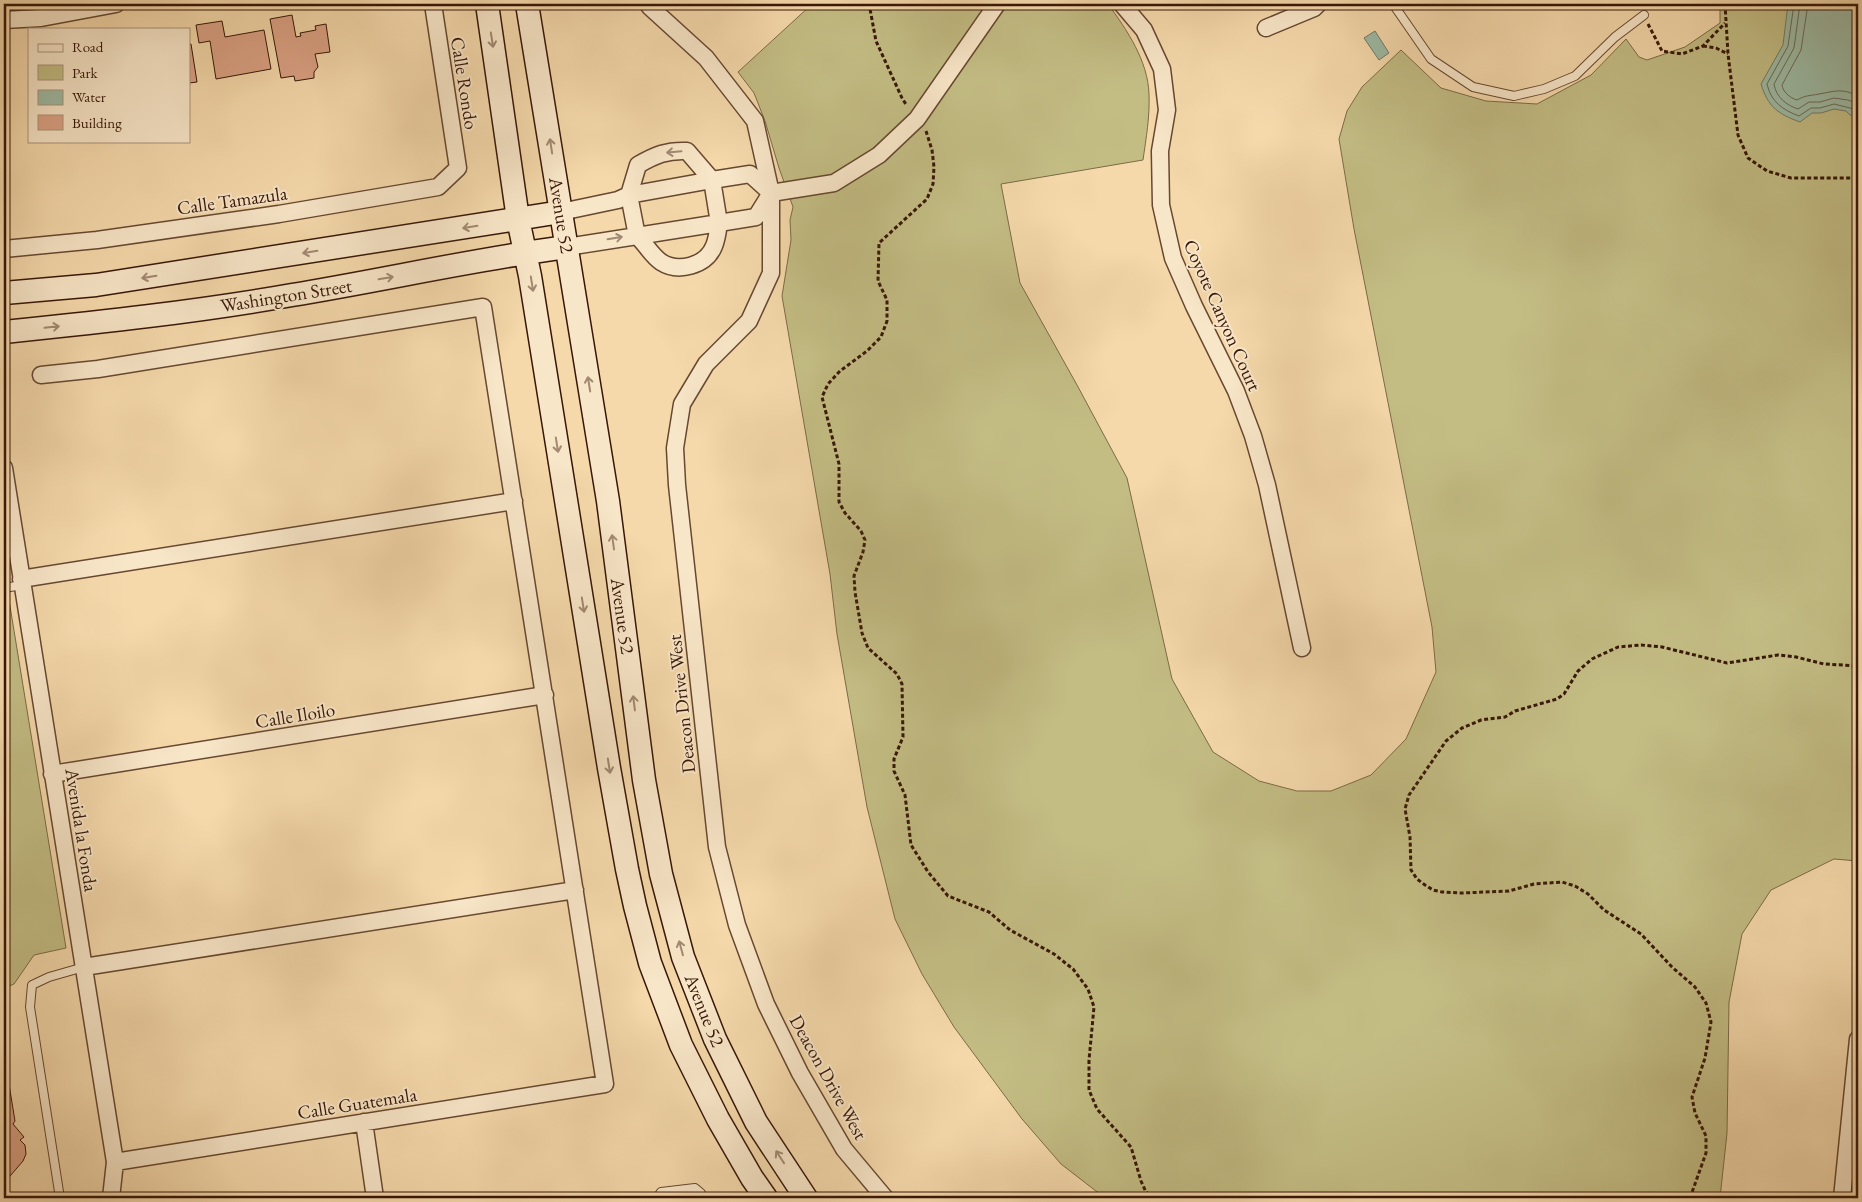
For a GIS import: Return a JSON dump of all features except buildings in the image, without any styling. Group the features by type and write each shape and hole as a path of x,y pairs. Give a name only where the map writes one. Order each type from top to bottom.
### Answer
{"main road":[{"name":"Avenue 52","path":"487,4 518,219 530,276 626,869 650,963 681,1045 718,1120 766,1198"},
{"name":"Avenue 52","path":"527,4 608,501 644,780 660,874 683,956 715,1039 756,1122 806,1198"},
{"name":"Washington Street","path":"4,293 96,285 561,212"},
{"name":"Washington Street","path":"4,332 137,318 282,297 525,252 567,247"}],"street":[{"path":"4,20 41,18 116,4"},
{"name":"Calle Rondo","path":"432,4 458,168"},
{"name":"Deacon Drive West","path":"648,4 706,58 755,121 771,193 771,273 749,321 706,364 682,404 675,448 678,495 716,837 737,925 766,1004 800,1074 844,1149 885,1198"},
{"path":"567,247 756,217 771,193 834,183 879,155 917,119 997,4"},
{"name":"Coyote Canyon Court","path":"1122,4 1144,30 1162,68 1167,110 1160,151 1161,205 1173,258 1194,306 1236,391 1253,436 1267,485 1302,648"},
{"path":"1266,28 1314,8 1318,4"},
{"path":"672,150 687,151 712,180 719,223 714,246 704,259 688,267 674,268 660,261 637,236 630,195 638,165 655,155 672,150"},
{"name":"Calle Tamazula","path":"4,249 106,238 279,214 438,187 458,168"},
{"path":"561,212 618,200 630,195 750,174 771,193"},
{"path":"41,375 98,369 483,307 575,890 84,967"},
{"name":"Avenida la Fonda","path":"4,468 116,1162 111,1198"},
{"path":"22,582 514,500"},
{"name":"Calle Iloilo","path":"52,774 545,694"},
{"name":"Calle Guatemala","path":"116,1162 605,1084 575,890"},
{"path":"1842,1198 1858,1040"},
{"path":"364,1122 375,1198"}],"lane":[{"path":"1393,4 1431,60 1473,88 1514,96 1544,89 1574,76 1615,37 1644,15"},
{"path":"4,588 22,582"},
{"path":"60,1198 30,1006 32,985 49,977 84,967"},
{"path":"658,1198 661,1192 695,1188 701,1193 703,1198"}],"path":[{"path":"867,4 870,9 876,41 902,98 928,134 934,167 933,184 926,199 879,243 878,281 887,300 887,321 880,338 867,351 840,371 828,384 822,397 839,464 839,502 845,513 861,531 865,540 863,552 854,576 862,633 868,648 897,674 902,684 903,737 894,759 894,770 905,795 911,846 928,872 948,896 989,912 1010,930 1054,954 1073,969 1088,989 1094,1007 1089,1060 1089,1090 1097,1109 1131,1147 1141,1182 1146,1192 1153,1198"},
{"path":"1725,4 1728,54 1738,135 1748,158 1767,171 1790,178 1858,178"},
{"path":"1644,15 1662,51 1682,54 1703,46 1725,23"},
{"path":"1703,46 1716,48 1728,54"},
{"path":"1690,1198 1706,1153 1706,1136 1695,1113 1692,1097 1705,1058 1711,1022 1706,1003 1695,987 1672,967 1641,934 1604,910 1588,894 1575,886 1562,882 1534,884 1509,891 1462,893 1442,892 1433,890 1425,885 1417,879 1411,870 1410,837 1405,809 1409,795 1446,741 1462,728 1481,720 1504,717 1515,710 1557,699 1564,694 1578,671 1592,659 1618,648 1641,645 1662,647 1727,663 1778,655 1824,664 1858,666"}],"green space":[{"path":"809,4 1108,4 1122,24 1141,58 1148,82 1149,111 1143,160 1001,184 1020,283 1127,478 1172,679 1213,752 1259,781 1297,791 1331,791 1371,775 1406,739 1436,672 1432,627 1354,229 1339,139 1347,111 1362,87 1401,50 1441,88 1486,101 1537,104 1591,75 1626,39 1639,57 1647,60 1685,47 1720,23 1720,4 1858,4 1858,861 1834,859 1771,890 1742,934 1729,1002 1727,1133 1720,1198 1105,1198 1061,1164 1022,1119 954,1027 922,974 895,919 867,807 837,634 830,574 782,296 791,240 790,220 793,207 754,93 738,72 810,6"},
{"path":"4,594 8,594 66,948 34,955 14,984 4,988"}],"water":[{"path":"1788,4 1852,4 1858,24 1858,115 1850,115 1846,111 1834,109 1821,113 1812,113 1800,122 1780,113 1767,99 1761,84 1783,45"},
{"path":"1375,31 1389,53 1379,60 1364,38"}]}
